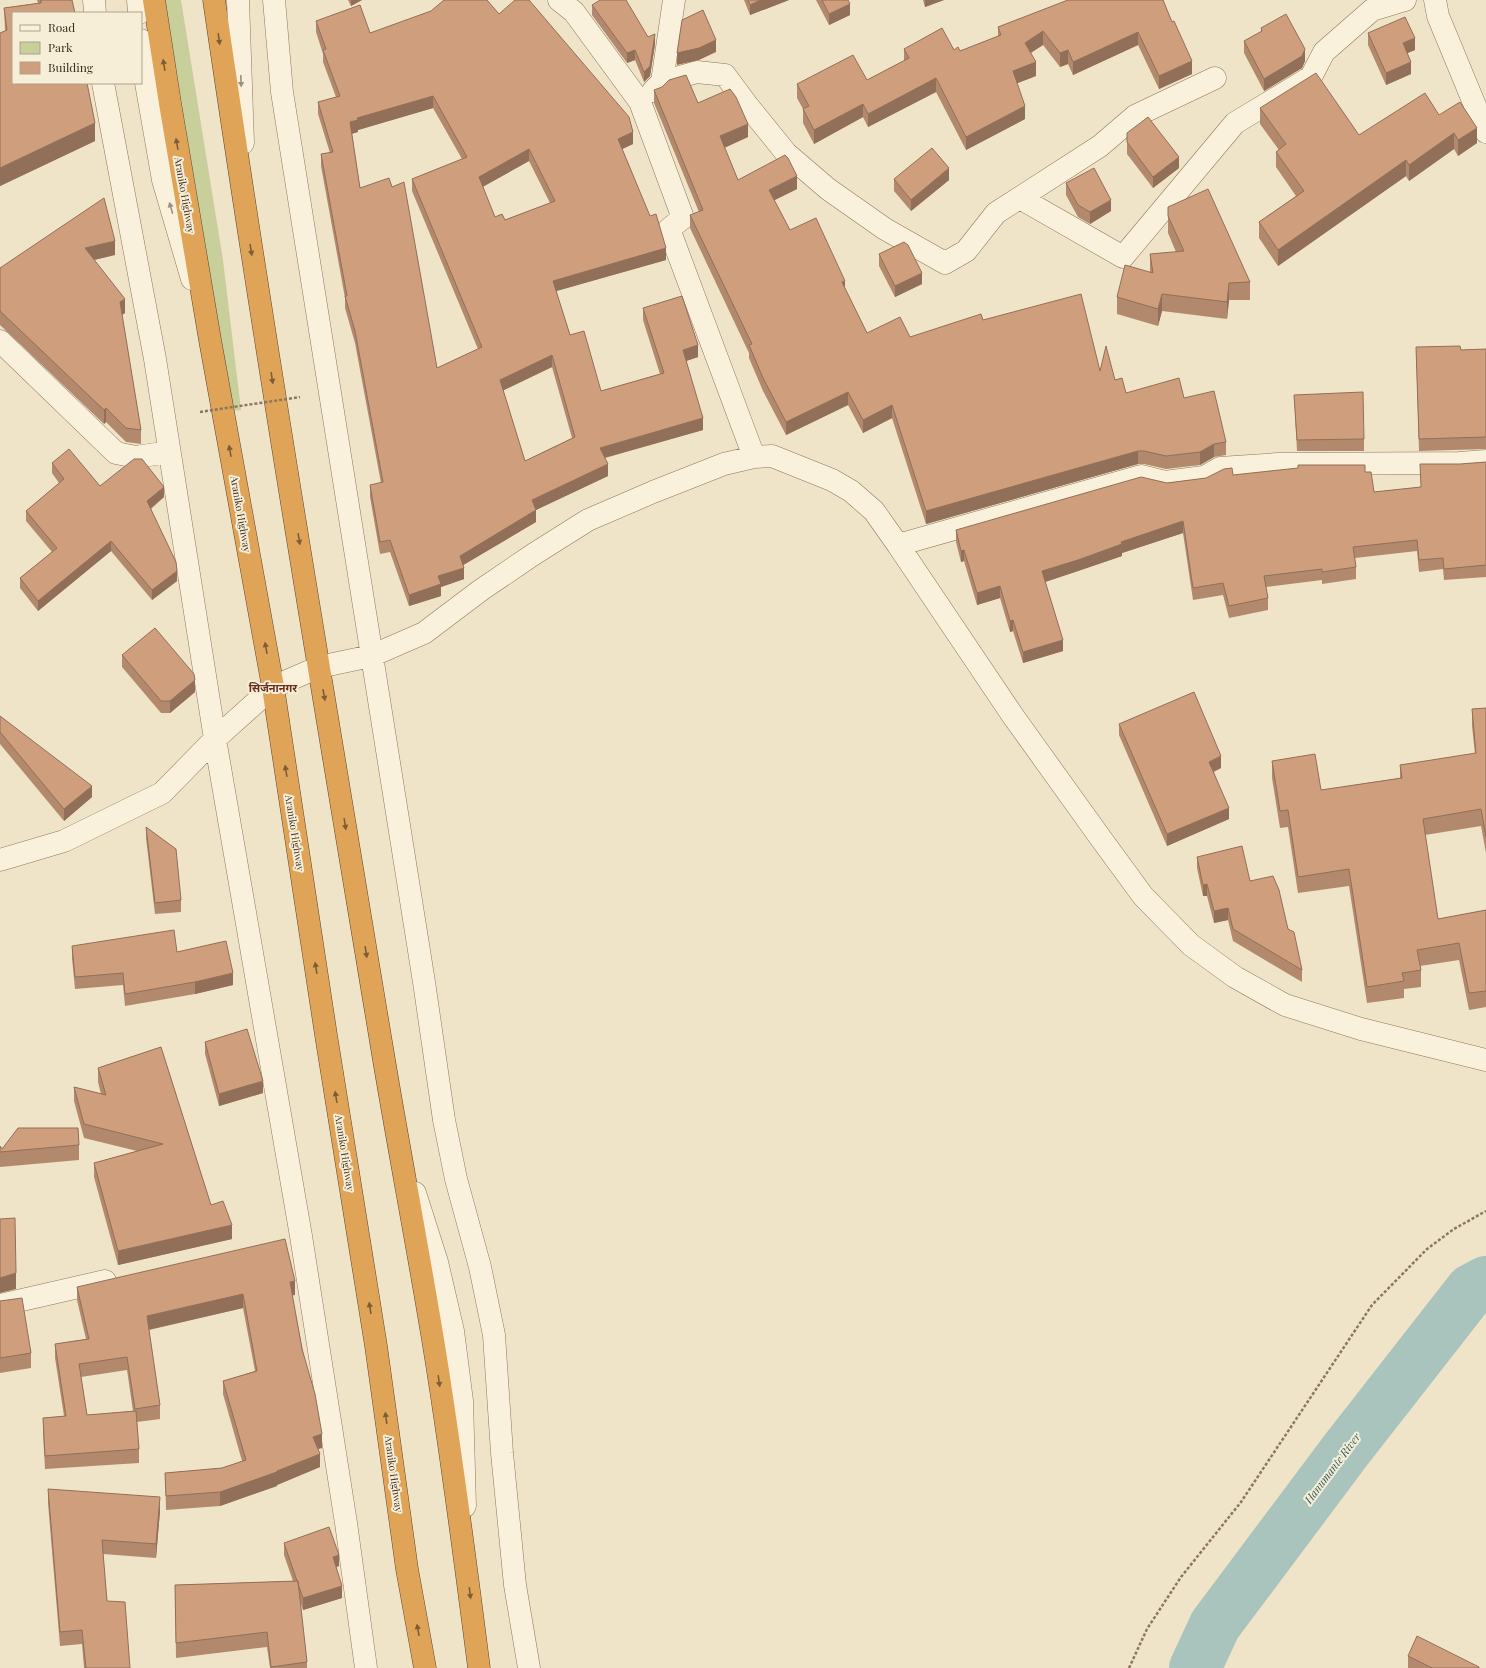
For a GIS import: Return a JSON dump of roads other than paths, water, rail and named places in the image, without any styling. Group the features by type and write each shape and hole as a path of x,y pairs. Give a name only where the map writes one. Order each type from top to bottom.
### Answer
{"highway":[{"name":"Araniko Highway","path":"154,0 210,340 273,687 327,1043 376,1346 408,1569 425,1668"},
{"path":"214,0 246,217 319,667 397,1136 434,1343 466,1562 479,1668"}],"street":[{"path":"94,0 95,12"},
{"path":"138,0 139,12"},
{"path":"238,0 246,217"},
{"path":"274,0 282,92 424,982 444,1120 456,1178 480,1267 494,1335 502,1453 515,1585 529,1668"},
{"path":"559,0 574,12 640,102 683,218 669,229 754,457"},
{"path":"662,82 674,0"},
{"path":"1020,198 1122,257 1234,123 1311,77 1324,52 1372,10 1405,0"},
{"path":"1435,0 1438,16 1485,126"},
{"path":"142,60 163,180 210,340"},
{"path":"640,102 662,82 697,72 725,75 786,153 828,189 885,229 945,263 966,251 996,213 1100,146 1135,116 1215,78"},
{"path":"103,84 155,359 168,452 215,739 301,1236 346,1523 366,1668"},
{"path":"0,341 116,452 136,458 168,452"},
{"path":"0,860 64,842 162,793 215,739 273,687 319,667 372,656 424,633 481,590 588,520 717,467 754,457 772,456 832,480 851,491 874,511 1013,716 1143,896 1191,945 1235,977 1285,1005 1361,1029 1486,1060"},
{"path":"898,545 1141,476 1165,482 1204,477 1220,468 1278,464 1458,463 1486,461"},
{"path":"278,1241 301,1236"},
{"path":"0,1305 124,1277"}],"waterway":[{"name":"Hanumante River","path":"1195,1668 1215,1625 1346,1450 1471,1290 1486,1282"}],"district":[{"name":"सिर्जनानगर","path":"273,687"}]}
